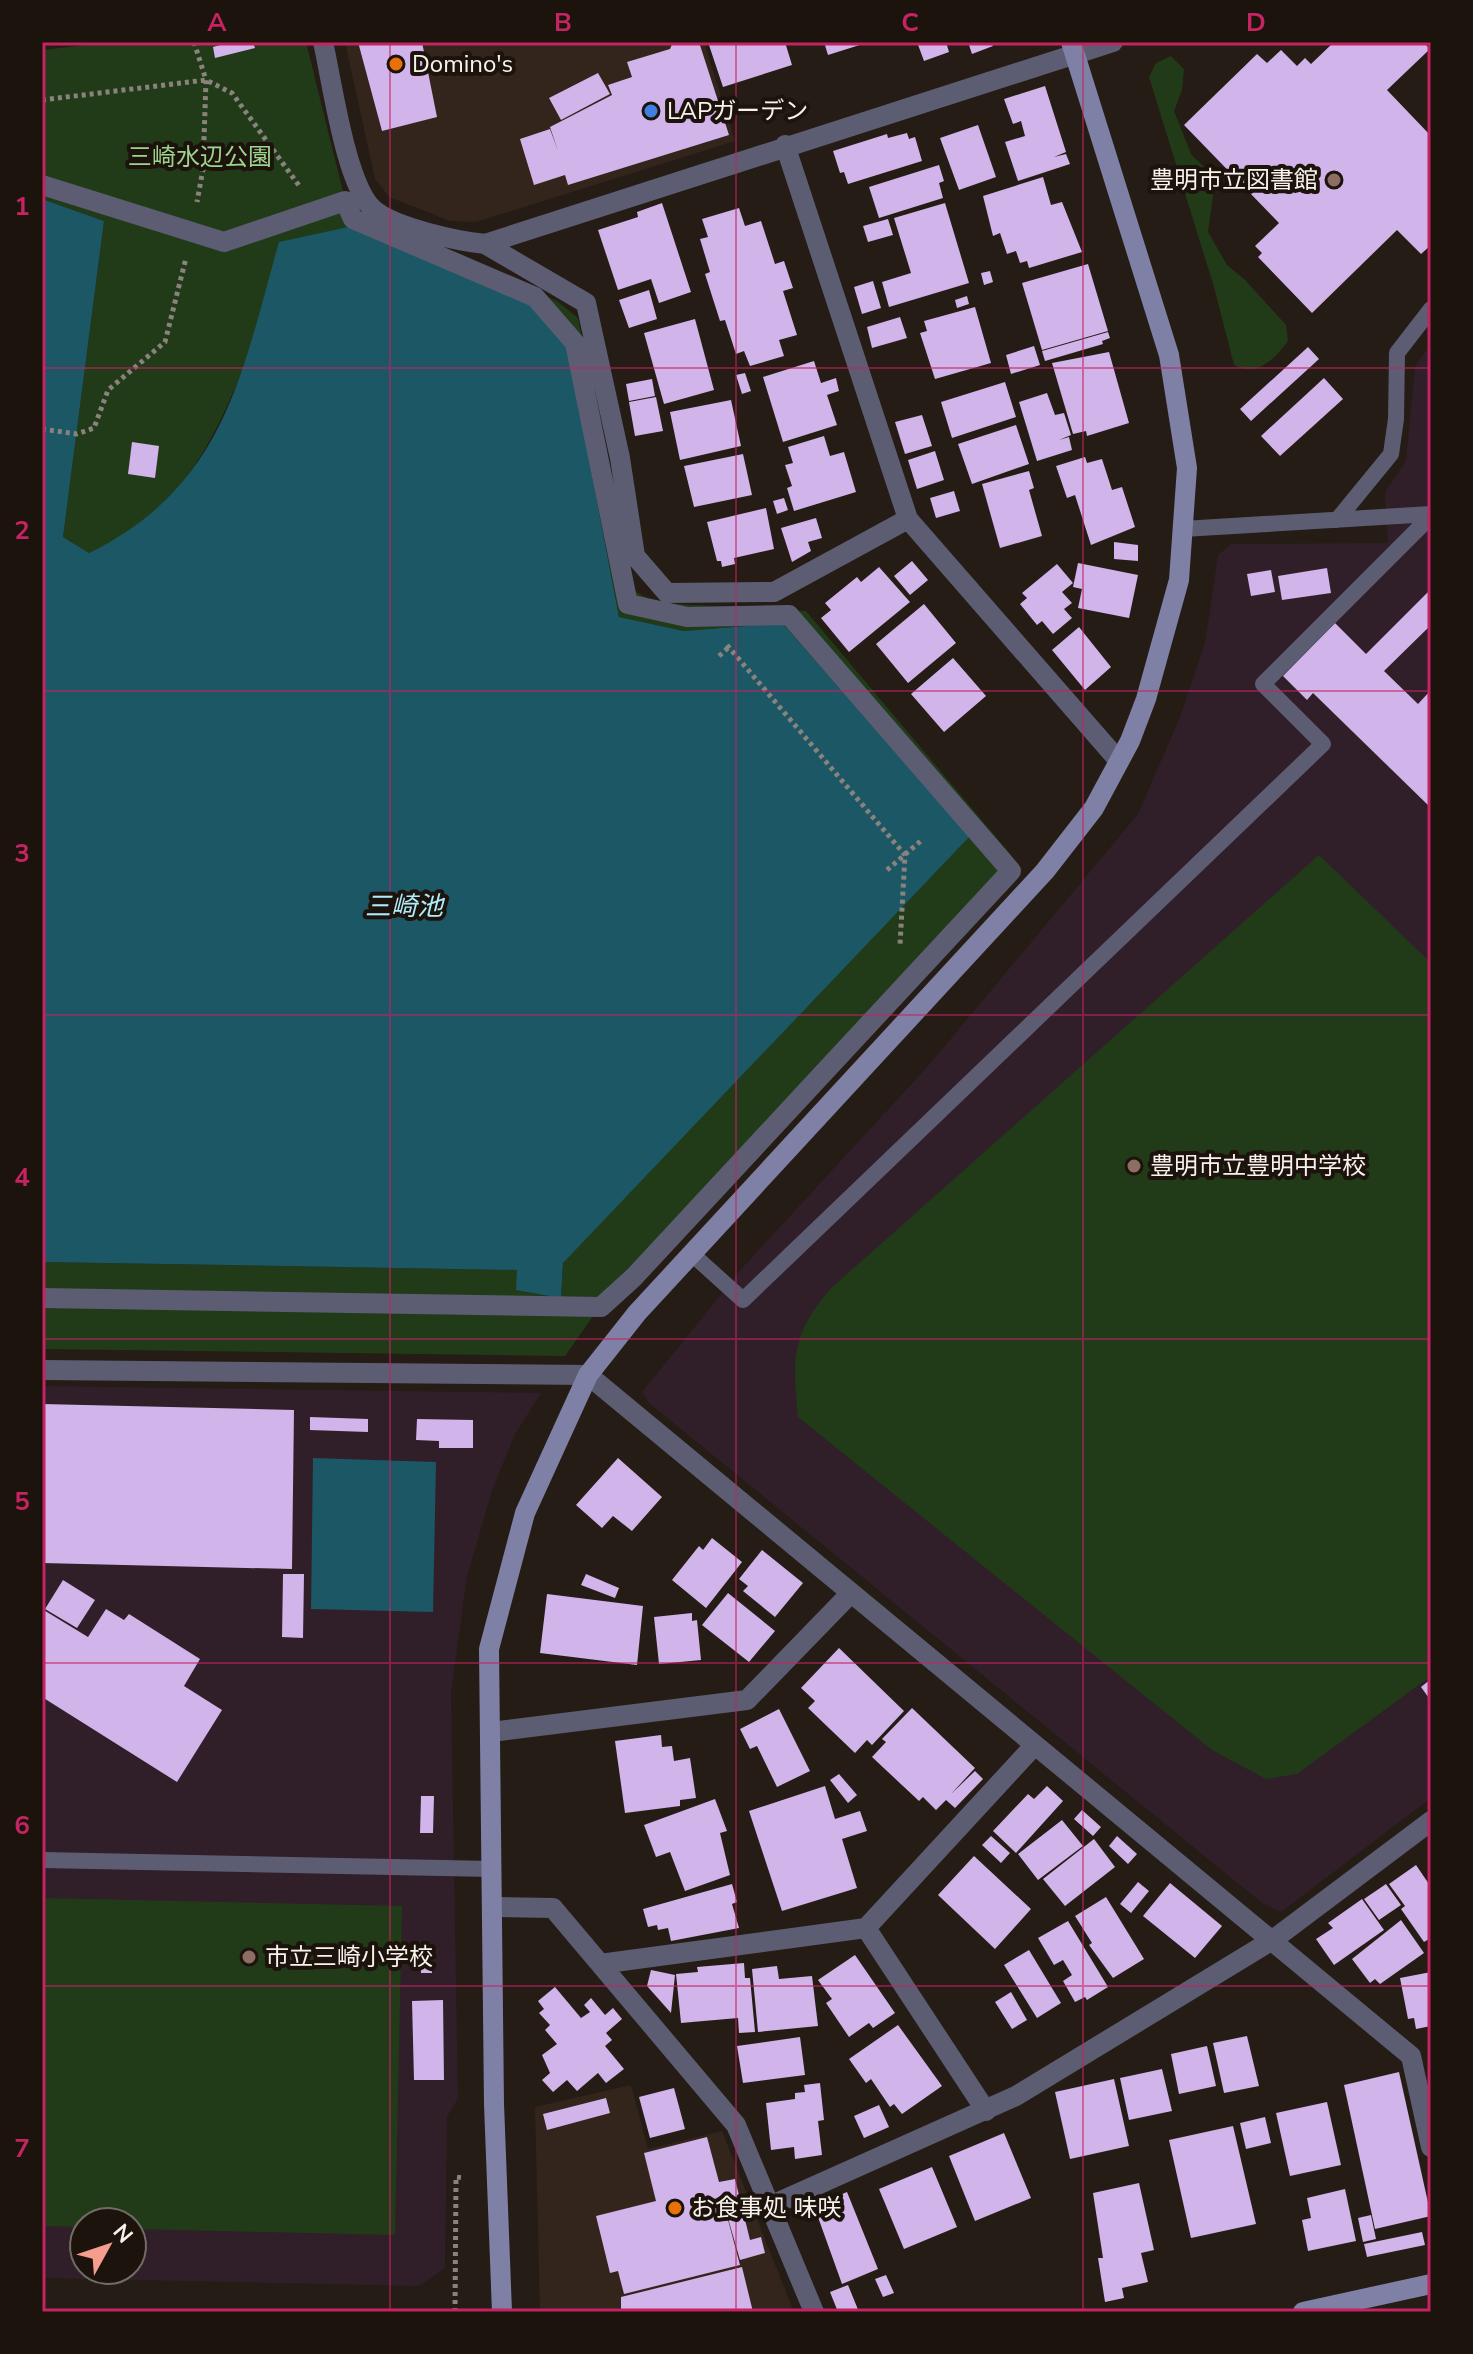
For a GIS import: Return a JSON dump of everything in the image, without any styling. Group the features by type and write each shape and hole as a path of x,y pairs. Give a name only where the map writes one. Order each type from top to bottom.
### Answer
{"street":[{"path":"323,42 355,184 375,211 446,240 485,244 1073,48 1113,42"},
{"path":"502,2312 494,2104 489,1649 525,1513 588,1375 637,1313 1045,871 1094,808 1146,699 1179,580 1187,468 1169,355 1073,48"},
{"path":"785,145 908,519 1119,761"},
{"path":"42,185 224,242 345,201 353,219 535,297 575,343 628,604 687,617 789,615 1011,871 634,1277 601,1307 42,1298"},
{"path":"485,244 586,303 620,458 635,556 667,593 774,592 908,519"},
{"path":"42,1370 588,1375 1033,1747 1274,1939 1411,2056 1431,2147"},
{"path":"491,1732 747,1700 850,1594"},
{"path":"600,1964 866,1928 1033,1747"},
{"path":"770,2206 986,2111 1274,1939 1431,1821"},
{"path":"493,1907 553,1908 736,2125 814,2312"},
{"path":"866,1928 986,2111"},
{"path":"1303,2312 1431,2284"}],"lane":[{"path":"1337,520 1391,454 1396,419 1397,353 1431,309"},
{"path":"1183,529 1431,515"},
{"path":"692,1254 743,1300 1323,744 1263,684 1431,515"},
{"path":"42,1860 492,1869"}],"path":[{"path":"194,42 206,80 203,169"},
{"path":"42,100 206,80 232,93 316,211"},
{"path":"42,429 77,434 94,428 108,390 165,342 192,232"},
{"path":"721,638 905,855 903,907"},
{"path":"887,870 923,839"},
{"path":"455,2312 456,2177 464,2178"}],"shaded area":[{"path":"345,42 704,42 735,141 476,222 450,221 389,197 375,179"},
{"name":"豊明市立豊明中学校","path":"1431,344 1431,1798 1281,1912 1262,1903 649,1403 642,1392 744,1266 928,1066 1138,814 1180,717 1205,643 1218,555 1231,544 1388,543 1385,492 1406,461 1415,366"},
{"name":"市立三崎小学校","path":"42,1386 541,1393 514,1436 493,1488 467,1576 451,1693 458,2098 447,2117 445,2268 419,2286 148,2280 148,2206 68,2206 68,2279 42,2278"},
{"path":"631,2085 648,2149 722,2131 794,2312 540,2312 535,2107"}],"green space":[{"name":"三崎水辺公園","path":"113,42 306,42 348,212 557,301 578,318 633,590 656,603 806,611 1012,856 615,1285 565,1356 42,1349 42,1262 517,1270 561,1298 563,1264 782,623 684,631 619,617 568,350 241,375 214,433 184,480 166,501 119,537 89,553 63,537 104,221 42,199 42,50"},
{"path":"1171,56 1184,69 1182,90 1174,111 1191,154 1206,169 1214,189 1208,232 1227,265 1286,325 1288,341 1271,360 1258,368 1234,365 1214,287 1149,77 1156,63"},
{"path":"1319,855 1431,963 1431,1676 1297,1774 1266,1779 1212,1750 798,1417 795,1363 807,1322 829,1290"},
{"path":"42,1898 402,1906 395,2235 148,2229 148,2206 68,2206 68,2227 42,2226"}],"water":[{"name":"三崎池","path":"42,199 104,221 63,537 89,553 135,526 171,495 199,460 221,423 238,382 279,242 353,226 530,301 568,350 619,617 684,631 782,623 970,836 563,1263 561,1298 516,1290 517,1270 42,1262"},
{"path":"313,1458 436,1462 433,1612 311,1609"}],"building":[{"path":"231,42 253,42 255,48 215,58 213,47"},
{"name":"Domino's","path":"358,42 422,42 437,117 382,131"},
{"name":"LAPガーデン","path":"673,42 699,42 729,135 568,185 565,175 534,185 520,139 550,129 558,151 550,127 612,95 608,85 632,77 627,62 670,49"},
{"path":"708,42 785,42 792,65 723,87"},
{"path":"824,42 866,42 866,43 828,55"},
{"path":"917,42 946,42 949,52 924,61"},
{"path":"968,42 991,42 993,46 972,54"},
{"name":"豊明市立図書館","path":"1334,42 1423,42 1430,49 1387,90 1431,136 1431,245 1421,254 1397,230 1312,313 1258,257 1262,253 1255,246 1279,223 1184,125 1257,54 1267,63 1281,50 1297,66 1305,58 1311,64"},
{"path":"598,73 610,94 561,120 549,98"},
{"path":"1045,86 1066,152 1054,157 1066,154 1070,164 1018,181 1005,142 1025,136 1021,121 1013,124 1004,99"},
{"path":"978,125 996,177 959,190 940,138"},
{"path":"907,133 909,139 915,137 922,161 848,184 844,172 840,173 833,151 887,134 888,138"},
{"path":"939,165 944,181 939,183 943,198 879,218 869,187"},
{"path":"1043,177 1051,205 1062,202 1082,252 1029,268 1027,261 1020,263 1016,251 1007,254 1000,233 993,236 983,196"},
{"path":"662,203 691,292 659,303 651,279 618,290 598,230 638,217 637,212"},
{"path":"945,203 969,283 889,307 882,282 911,273 894,218"},
{"path":"739,208 745,226 761,221 775,264 784,261 793,288 783,291 797,335 779,340 784,356 750,366 744,351 736,354 725,320 720,321 705,274 710,272 700,239 708,237 702,219"},
{"path":"888,219 893,235 868,242 863,226"},
{"path":"1088,264 1108,331 1042,350 1022,283"},
{"path":"990,271 993,282 984,285 981,273"},
{"path":"873,281 881,308 862,314 854,287"},
{"path":"649,290 657,319 629,328 619,300"},
{"path":"967,296 969,304 957,308 955,300"},
{"path":"975,307 991,363 935,379 920,333 927,331 924,321"},
{"path":"900,317 907,338 872,348 867,327"},
{"path":"695,319 714,390 664,404 644,333"},
{"path":"1108,332 1110,338 1102,341 1103,344 1045,361 1042,351"},
{"path":"1034,346 1040,365 1011,374 1006,355"},
{"path":"1308,347 1319,359 1251,421 1240,409"},
{"path":"1109,352 1129,423 1087,436 1086,431 1073,434 1052,363"},
{"path":"814,361 821,383 836,378 839,391 827,395 837,425 783,442 763,377"},
{"path":"745,373 751,391 742,394 736,375"},
{"path":"1324,378 1343,399 1280,456 1261,436"},
{"path":"652,379 655,396 629,401 626,384"},
{"path":"1005,382 1016,417 952,438 941,402"},
{"path":"1047,393 1055,415 1064,413 1071,435 1059,440 1069,437 1072,450 1037,461 1019,402"},
{"path":"656,397 663,431 635,436 629,402"},
{"path":"731,400 741,446 680,460 670,412"},
{"path":"922,415 932,446 905,454 895,422"},
{"path":"1016,425 1029,464 972,484 958,444"},
{"path":"824,436 830,456 844,452 856,492 794,511 787,488 792,486 785,465 793,463 788,447"},
{"path":"132,442 159,446 155,478 128,474"},
{"path":"935,451 944,480 917,489 908,460"},
{"path":"743,454 752,495 694,507 684,466"},
{"path":"1085,457 1087,463 1102,459 1112,490 1122,487 1135,527 1091,545 1075,495 1067,498 1056,466"},
{"path":"1029,471 1034,488 1029,490 1042,536 1000,548 982,484"},
{"path":"954,491 960,511 936,518 930,498"},
{"path":"784,498 788,510 777,514 773,501"},
{"path":"766,508 774,549 734,558 735,564 722,567 721,561 717,561 707,522"},
{"path":"816,518 822,538 808,542 811,551 792,562 781,528"},
{"path":"1114,542 1138,545 1138,561 1114,559"},
{"path":"912,561 928,580 910,595 894,576"},
{"path":"1078,563 1138,575 1129,618 1078,608 1082,589 1073,587"},
{"path":"1057,564 1073,583 1062,592 1072,603 1064,609 1072,618 1053,634 1042,621 1037,625 1020,604 1027,598 1022,593"},
{"path":"879,567 910,602 849,652 821,618 831,610 825,603 857,577 861,582"},
{"path":"1327,568 1331,593 1282,600 1278,576"},
{"path":"1271,570 1275,592 1251,596 1247,574"},
{"path":"1431,589 1431,625 1384,671 1418,704 1431,690 1431,808 1313,693 1307,700 1283,676 1335,623 1366,654"},
{"path":"924,604 956,643 908,683 876,644"},
{"path":"1079,627 1111,667 1085,690 1052,650"},
{"path":"953,658 986,696 944,732 911,694"},
{"path":"42,1404 294,1410 292,1569 42,1563"},
{"path":"310,1417 368,1419 368,1432 310,1430"},
{"path":"417,1419 473,1420 473,1448 439,1448 439,1441 416,1440"},
{"path":"618,1458 662,1497 632,1531 613,1516 602,1528 576,1505"},
{"path":"712,1538 742,1562 706,1608 672,1580 699,1546 703,1550"},
{"path":"762,1550 803,1583 775,1617 743,1591 748,1586 739,1579"},
{"path":"283,1574 304,1574 303,1638 282,1637"},
{"path":"586,1574 619,1588 615,1598 581,1585"},
{"path":"63,1580 95,1600 77,1628 45,1609"},
{"path":"728,1593 775,1631 749,1662 702,1625"},
{"path":"547,1594 643,1606 637,1665 540,1653"},
{"path":"42,1609 88,1637 106,1609 124,1620 129,1614 200,1659 184,1686 222,1710 177,1782 42,1697"},
{"path":"692,1613 692,1621 697,1620 701,1660 659,1664 654,1617"},
{"path":"839,1648 904,1711 872,1745 867,1740 855,1753 808,1708 815,1701 801,1688"},
{"path":"1431,1679 1431,1701 1421,1687"},
{"path":"912,1708 975,1768 951,1794 975,1771 983,1779 955,1808 946,1800 936,1810 923,1797 919,1801 872,1757 886,1742 882,1739"},
{"path":"779,1709 810,1771 777,1787 757,1746 750,1749 740,1729"},
{"path":"661,1735 662,1747 672,1746 674,1761 690,1758 696,1798 680,1800 680,1806 625,1813 615,1741"},
{"path":"839,1774 857,1795 848,1803 830,1780"},
{"path":"825,1786 835,1819 860,1811 867,1831 842,1839 857,1888 782,1911 749,1811"},
{"path":"1047,1786 1063,1801 1016,1853 993,1831 1028,1794 1034,1799"},
{"path":"421,1796 434,1796 433,1833 420,1833"},
{"path":"715,1799 727,1831 720,1833 730,1875 685,1891 670,1852 656,1857 644,1825"},
{"path":"1082,1810 1101,1827 1093,1836 1074,1819"},
{"path":"1062,1820 1083,1846 1038,1880 1018,1854"},
{"path":"991,1836 1010,1853 1001,1863 982,1845"},
{"path":"1117,1836 1137,1854 1128,1864 1109,1846"},
{"path":"1094,1839 1115,1867 1065,1906 1043,1879"},
{"path":"974,1856 1031,1909 995,1949 938,1895"},
{"path":"1416,1865 1431,1887 1431,1943 1429,1939 1424,1942 1401,1909 1405,1906 1389,1884"},
{"path":"1138,1882 1149,1891 1131,1913 1120,1904"},
{"path":"1170,1883 1222,1926 1195,1958 1143,1916"},
{"path":"732,1884 737,1902 732,1904 739,1928 671,1941 668,1928 658,1930 657,1925 648,1927 643,1909"},
{"path":"1386,1884 1401,1905 1379,1920 1364,1899"},
{"path":"1106,1897 1144,1959 1113,1978 1089,1945 1092,1943 1075,1916"},
{"path":"1362,1899 1384,1930 1334,1965 1316,1939 1333,1928 1328,1923"},
{"path":"1401,1920 1424,1953 1380,1984 1375,1979 1370,1983 1352,1959"},
{"path":"1068,1921 1108,1987 1087,2000 1085,1997 1075,2002 1063,1981 1072,1975 1063,1960 1054,1965 1038,1938"},
{"path":"420,1947 432,1947 432,1973 421,1973"},
{"path":"1029,1950 1061,2003 1037,2018 1004,1965"},
{"path":"855,1955 895,2013 873,2028 869,2023 849,2037 826,2003 832,1999 818,1980"},
{"path":"744,1963 745,1978 750,1978 755,2032 739,2033 738,2018 681,2023 676,1974 698,1972 697,1967"},
{"path":"777,1966 779,1979 812,1976 818,2026 758,2032 752,1969"},
{"path":"651,1970 675,1975 671,2013 647,1986"},
{"path":"1431,1972 1431,2026 1416,2029 1414,2018 1408,2019 1400,1978"},
{"path":"555,1987 581,2018 590,2012 584,2005 591,1998 605,2015 613,2008 622,2019 606,2033 612,2040 605,2046 624,2069 606,2083 598,2073 577,2091 567,2080 553,2092 542,2080 550,2073 542,2055 557,2044 545,2030 550,2025 539,2013 544,2009 538,2001"},
{"path":"1011,1992 1027,2020 1012,2029 995,2002"},
{"path":"443,2000 444,2080 414,2080 412,2001"},
{"path":"898,2025 942,2086 902,2114 894,2104 890,2107 871,2079 866,2083 849,2059"},
{"path":"1247,2036 1259,2086 1224,2093 1213,2043"},
{"path":"800,2037 805,2075 743,2083 737,2046"},
{"path":"1207,2046 1216,2086 1179,2094 1171,2054"},
{"path":"1162,2069 1172,2111 1129,2120 1120,2078"},
{"path":"1399,2072 1431,2216 1375,2229 1344,2085"},
{"path":"1114,2079 1129,2146 1070,2159 1055,2092"},
{"path":"820,2083 824,2120 818,2121 822,2155 795,2159 794,2147 771,2150 766,2103 795,2099 795,2093 805,2092 804,2085"},
{"path":"674,2088 685,2129 650,2138 639,2097"},
{"path":"606,2098 610,2113 547,2130 543,2114"},
{"path":"1327,2102 1341,2165 1290,2176 1276,2113"},
{"path":"879,2105 889,2127 864,2138 854,2116"},
{"path":"1265,2117 1271,2143 1246,2149 1240,2123"},
{"path":"1233,2126 1256,2224 1191,2238 1169,2140"},
{"path":"1004,2133 1031,2198 975,2221 949,2156"},
{"name":"お食事処 味咲","path":"707,2137 719,2182 735,2179 750,2240 761,2237 765,2253 740,2260 723,2201 740,2265 624,2294 618,2271 610,2273 596,2216 656,2201 644,2153"},
{"path":"932,2167 957,2227 904,2249 879,2189"},
{"path":"1139,2183 1154,2250 1141,2253 1148,2282 1122,2288 1124,2298 1105,2302 1098,2258 1103,2258 1093,2193"},
{"path":"1345,2189 1356,2241 1308,2251 1302,2220 1311,2218 1307,2198"},
{"path":"847,2192 878,2269 842,2284 814,2206"},
{"path":"1371,2215 1376,2239 1363,2242 1358,2218"},
{"path":"1422,2232 1425,2245 1367,2257 1364,2244"},
{"path":"742,2267 753,2312 621,2312 621,2297"},
{"path":"886,2275 894,2293 883,2297 875,2279"},
{"path":"848,2285 859,2312 838,2312 830,2292"}],"place":[{"name":"Domino's","path":"396,64"},
{"name":"LAPガーデン","path":"651,111"},
{"name":"豊明市立図書館","path":"1334,180"},
{"name":"豊明市立豊明中学校","path":"1134,1166"},
{"name":"市立三崎小学校","path":"249,1957"},
{"name":"お食事処 味咲","path":"675,2208"}]}
